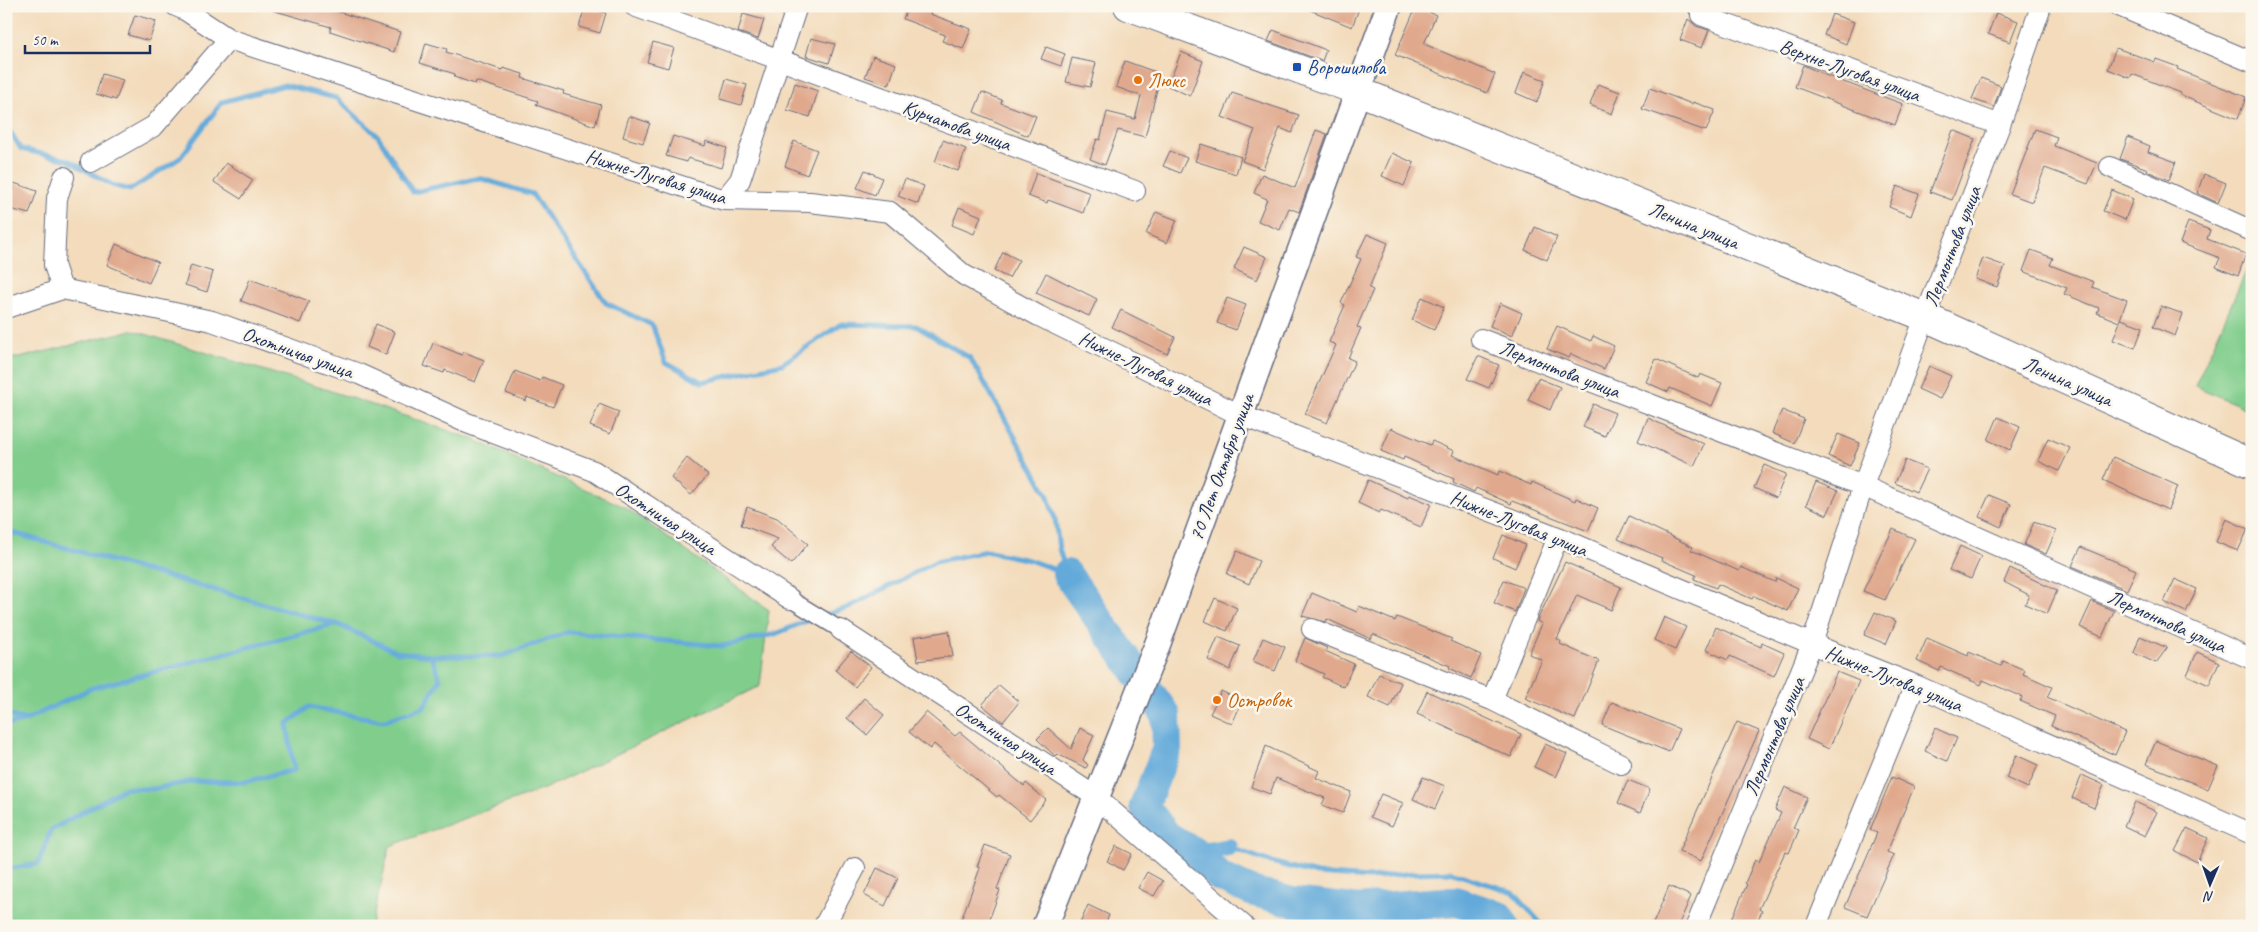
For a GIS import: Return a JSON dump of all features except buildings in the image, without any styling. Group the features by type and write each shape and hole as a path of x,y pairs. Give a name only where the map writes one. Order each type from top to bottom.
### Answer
{"main road":[{"name":"Ленина улица","path":"1128,6 1358,91 1925,317 2252,464"}],"street":[{"name":"Курчатова улица","path":"634,6 780,58 1135,191"},
{"path":"724,200 740,180 797,6"},
{"name":"70 Лет Октября улица","path":"1045,926 1158,643 1389,6"},
{"name":"Лермонтова улица","path":"1696,926 1812,644 1864,486 1925,317 2000,125 2041,6"},
{"path":"2119,6 2252,62"},
{"name":"Нижне-Луговая улица","path":"183,7 229,39 724,200 810,202 890,212 964,275 1039,316 1240,414 1558,538 1915,685 2252,834"},
{"name":"Верхне-Луговая улица","path":"1702,9 2000,125"},
{"path":"91,162 154,126 229,39"},
{"path":"2110,167 2252,231"},
{"path":"6,308 62,289 54,265 57,198 64,177"},
{"name":"Охотничья улица","path":"62,289 212,321 359,374 467,423 594,471 1096,797 1244,926"},
{"name":"Лермонтова улица","path":"1481,339 1864,486 2252,659"},
{"path":"1492,700 1558,538"},
{"path":"1312,629 1492,700 1621,764"},
{"path":"1816,926 1915,685"},
{"path":"824,926 855,868"}],"green space":[{"path":"2252,258 2252,411 2195,386"},
{"path":"132,330 325,389 470,438 625,507 769,610 760,686 544,789 390,846 371,926 6,926 6,358 19,358"}],"waterway":[{"path":"6,125 21,149 68,160 112,185 130,190 180,158 222,102 285,85 336,98 378,136 413,192 479,178 532,194 606,303 652,325 666,362 702,382 782,364 841,324 916,326 970,358 1047,494 1055,519 1059,549 1067,574"},
{"path":"6,531 335,624"},
{"path":"822,616 849,607 935,562 986,551 1029,560 1067,574"},
{"path":"1067,574 1166,715 1167,748 1144,806 1167,836 1196,853 1220,877 1251,891 1292,902 1355,909 1455,901 1499,916 1505,926"},
{"path":"6,725 26,720 92,688 337,624 397,652 431,656 502,656 568,632 722,646 775,634 814,618"},
{"path":"6,869 38,864 51,830 125,788 153,789 193,781 244,782 294,770 287,724 309,707 383,721 424,707 440,679 431,656"},
{"path":"6,715 23,719"},
{"path":"1229,847 1271,862 1317,874 1369,878 1413,873 1450,872 1513,892 1543,926"},
{"path":"1196,853 1229,847"}],"place":[{"name":"Ворошилова","path":"1297,67"},
{"name":"Люкс","path":"1138,80"},
{"name":"Островок","path":"1217,700"}]}
